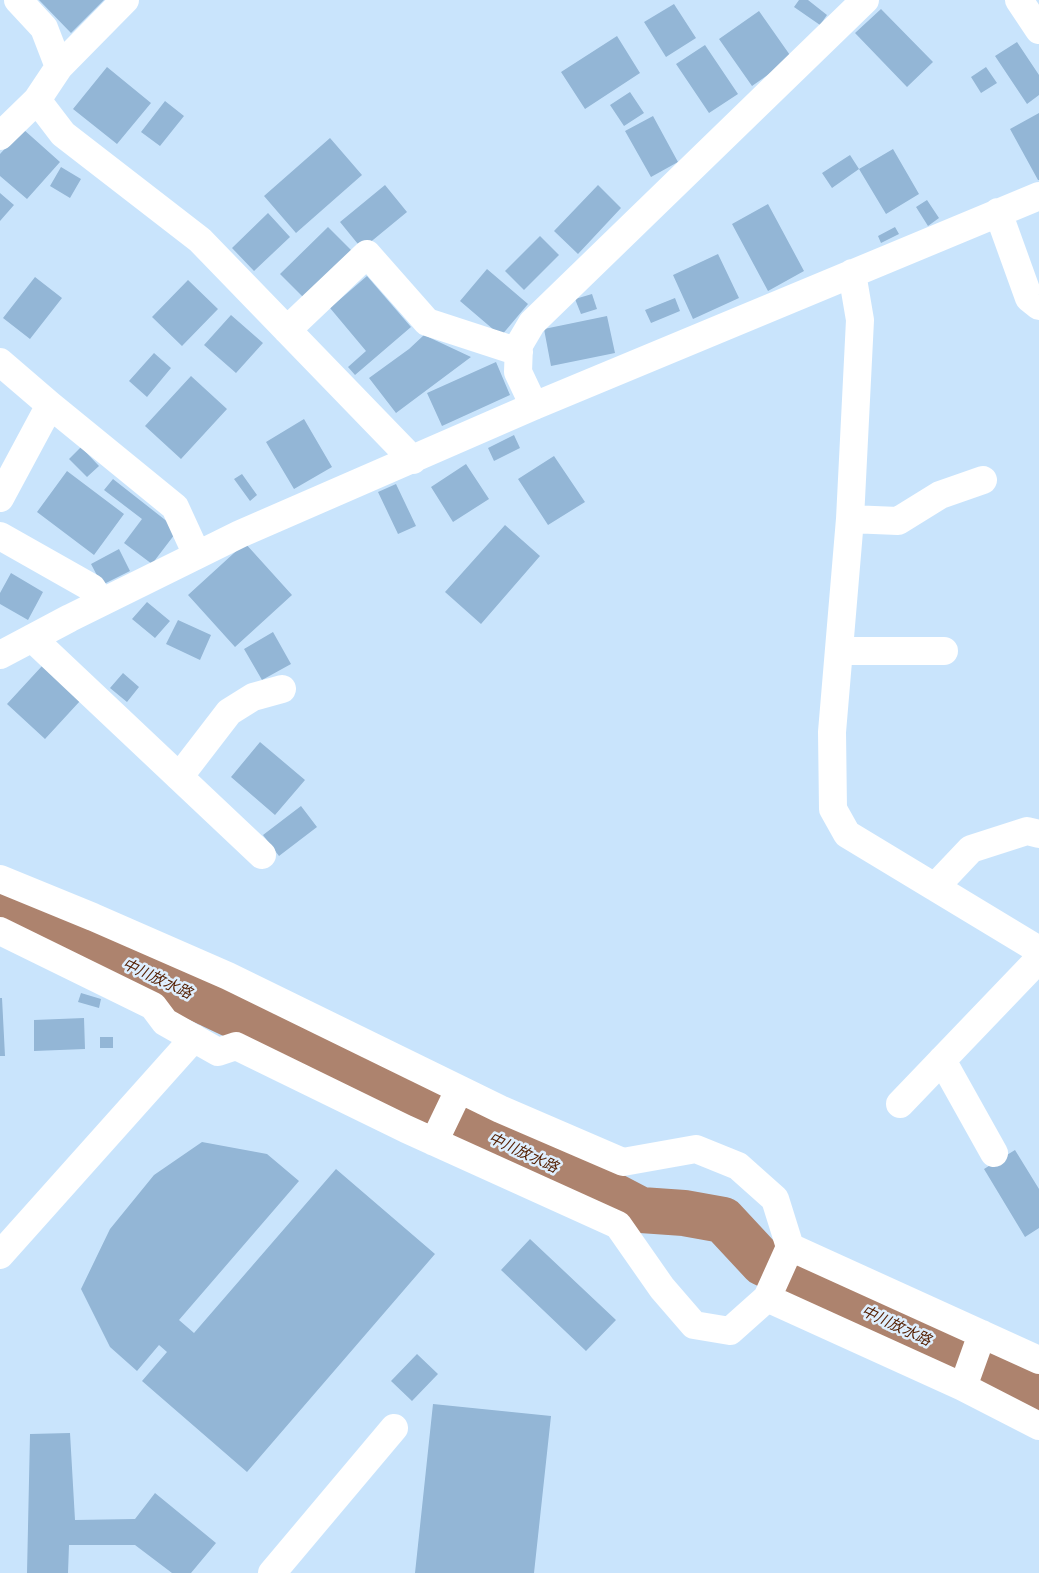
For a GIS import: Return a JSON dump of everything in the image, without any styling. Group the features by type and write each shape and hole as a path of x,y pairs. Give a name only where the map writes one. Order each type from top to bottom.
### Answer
{"street":[{"path":"18,0 44,28 59,67"},
{"path":"0,136 37,100 59,67 125,0"},
{"path":"534,406 518,372 519,344 532,322 865,0"},
{"path":"1020,0 1039,30"},
{"path":"37,100 63,134 200,240 413,460"},
{"path":"0,655 101,602 240,534 534,406 1039,196"},
{"path":"998,212 1029,298 1039,306"},
{"path":"287,330 367,254 427,322 519,352"},
{"path":"852,273 860,320 850,520 832,732 833,809 847,834 1039,950"},
{"path":"0,362 175,507 197,555"},
{"path":"0,498 50,405"},
{"path":"850,520 898,521 940,495 983,480"},
{"path":"0,536 92,588 101,602"},
{"path":"32,638 262,855"},
{"path":"839,650 944,651"},
{"path":"179,777 229,712 254,696 282,689"},
{"path":"934,887 971,850 1027,831 1039,834"},
{"path":"0,879 228,976 459,1090 623,1162 696,1149 738,1166 775,1199 790,1247 767,1298 730,1331 694,1325 662,1288 618,1225 434,1141 236,1046 218,1052 165,1022 153,1006 0,931"},
{"path":"900,1104 1039,959"},
{"path":"0,1255 194,1038"},
{"path":"942,1060 994,1153"},
{"path":"434,1141 459,1090"},
{"path":"790,1247 1039,1360"},
{"path":"767,1298 964,1386 1039,1426"},
{"path":"964,1386 982,1335"},
{"path":"272,1573 394,1428"}],"building":[{"path":"39,0 104,0 71,33"},
{"path":"799,0 808,0 827,15 820,25 794,7"},
{"path":"674,4 696,38 666,57 644,22"},
{"path":"881,9 933,62 907,87 855,33"},
{"path":"759,11 792,58 752,86 719,39"},
{"path":"617,36 640,73 585,109 561,72"},
{"path":"1017,42 1039,75 1039,95 1027,104 995,56"},
{"path":"705,45 738,94 709,113 676,64"},
{"path":"107,67 151,103 117,144 73,109"},
{"path":"986,67 997,83 981,93 971,77"},
{"path":"630,92 644,113 624,126 610,105"},
{"path":"165,101 184,116 160,146 141,132"},
{"path":"1039,113 1039,180 1038,180 1010,129"},
{"path":"653,116 678,162 651,177 625,131"},
{"path":"23,129 60,162 27,199 0,176 0,154"},
{"path":"330,138 362,175 296,233 264,196"},
{"path":"893,149 919,194 886,214 859,169"},
{"path":"850,155 859,169 832,188 822,173"},
{"path":"61,167 81,179 70,198 50,186"},
{"path":"385,185 407,212 362,249 340,222"},
{"path":"598,185 621,208 578,254 554,231"},
{"path":"0,193 14,205 0,221"},
{"path":"927,200 939,218 928,226 916,207"},
{"path":"768,204 804,271 768,291 732,224"},
{"path":"268,213 290,237 254,271 232,248"},
{"path":"328,227 354,253 306,300 280,274"},
{"path":"895,227 899,234 881,243 878,236"},
{"path":"540,236 559,255 524,290 505,271"},
{"path":"718,254 739,298 693,319 673,275"},
{"path":"487,269 528,304 501,336 460,301"},
{"path":"367,276 411,327 355,375 348,367 366,351 330,308"},
{"path":"35,277 62,298 30,339 3,318"},
{"path":"188,280 218,309 182,346 152,317"},
{"path":"592,294 597,309 581,314 575,299"},
{"path":"675,298 680,311 651,323 645,310"},
{"path":"231,315 263,343 236,373 204,345"},
{"path":"607,316 615,353 551,366 544,329"},
{"path":"424,335 471,357 396,413 369,378 409,349"},
{"path":"154,353 171,368 147,397 129,381"},
{"path":"496,362 510,395 442,426 427,393"},
{"path":"191,376 227,409 181,459 145,426"},
{"path":"304,419 332,467 294,489 266,442"},
{"path":"514,435 520,448 494,461 488,448"},
{"path":"81,447 99,466 87,477 69,459"},
{"path":"554,456 585,502 548,525 518,479"},
{"path":"466,464 489,499 453,522 431,487"},
{"path":"67,471 124,514 94,555 37,512"},
{"path":"242,474 257,495 250,501 234,479"},
{"path":"113,479 178,530 152,564 124,543 142,519 104,490"},
{"path":"396,484 416,526 398,534 378,492"},
{"path":"505,525 540,556 481,624 445,592"},
{"path":"245,543 292,595 235,647 188,595"},
{"path":"119,549 130,571 102,585 91,564"},
{"path":"11,573 43,592 28,620 0,604 0,593"},
{"path":"147,602 170,621 155,638 132,619"},
{"path":"178,620 211,635 200,660 166,644"},
{"path":"273,632 291,664 262,680 244,649"},
{"path":"42,666 80,701 45,739 7,704"},
{"path":"123,673 139,687 127,702 110,688"},
{"path":"260,742 305,780 275,815 231,777"},
{"path":"301,806 317,827 279,856 263,835"},
{"path":"81,993 101,999 99,1008 78,1002"},
{"path":"0,998 2,998 5,1056 0,1056"},
{"path":"84,1018 85,1049 34,1051 34,1020"},
{"path":"100,1037 113,1037 113,1048 100,1048"},
{"path":"202,1142 267,1154 299,1181 179,1320 194,1333 336,1169 435,1254 247,1472 142,1381 167,1352 159,1345 137,1371 110,1347 81,1289 110,1229 154,1175"},
{"path":"1015,1150 1039,1189 1039,1228 1025,1237 984,1169"},
{"path":"530,1239 616,1320 586,1351 501,1270"},
{"path":"417,1354 438,1374 412,1401 391,1381"},
{"path":"433,1404 551,1416 534,1573 415,1573"},
{"path":"70,1433 75,1520 135,1519 155,1493 216,1543 191,1573 172,1573 135,1545 69,1545 68,1573 27,1573 30,1434"}],"waterway":[{"name":"中川放水路","path":"0,905 599,1188 641,1210 684,1213 723,1220 763,1263 1039,1394"}]}
